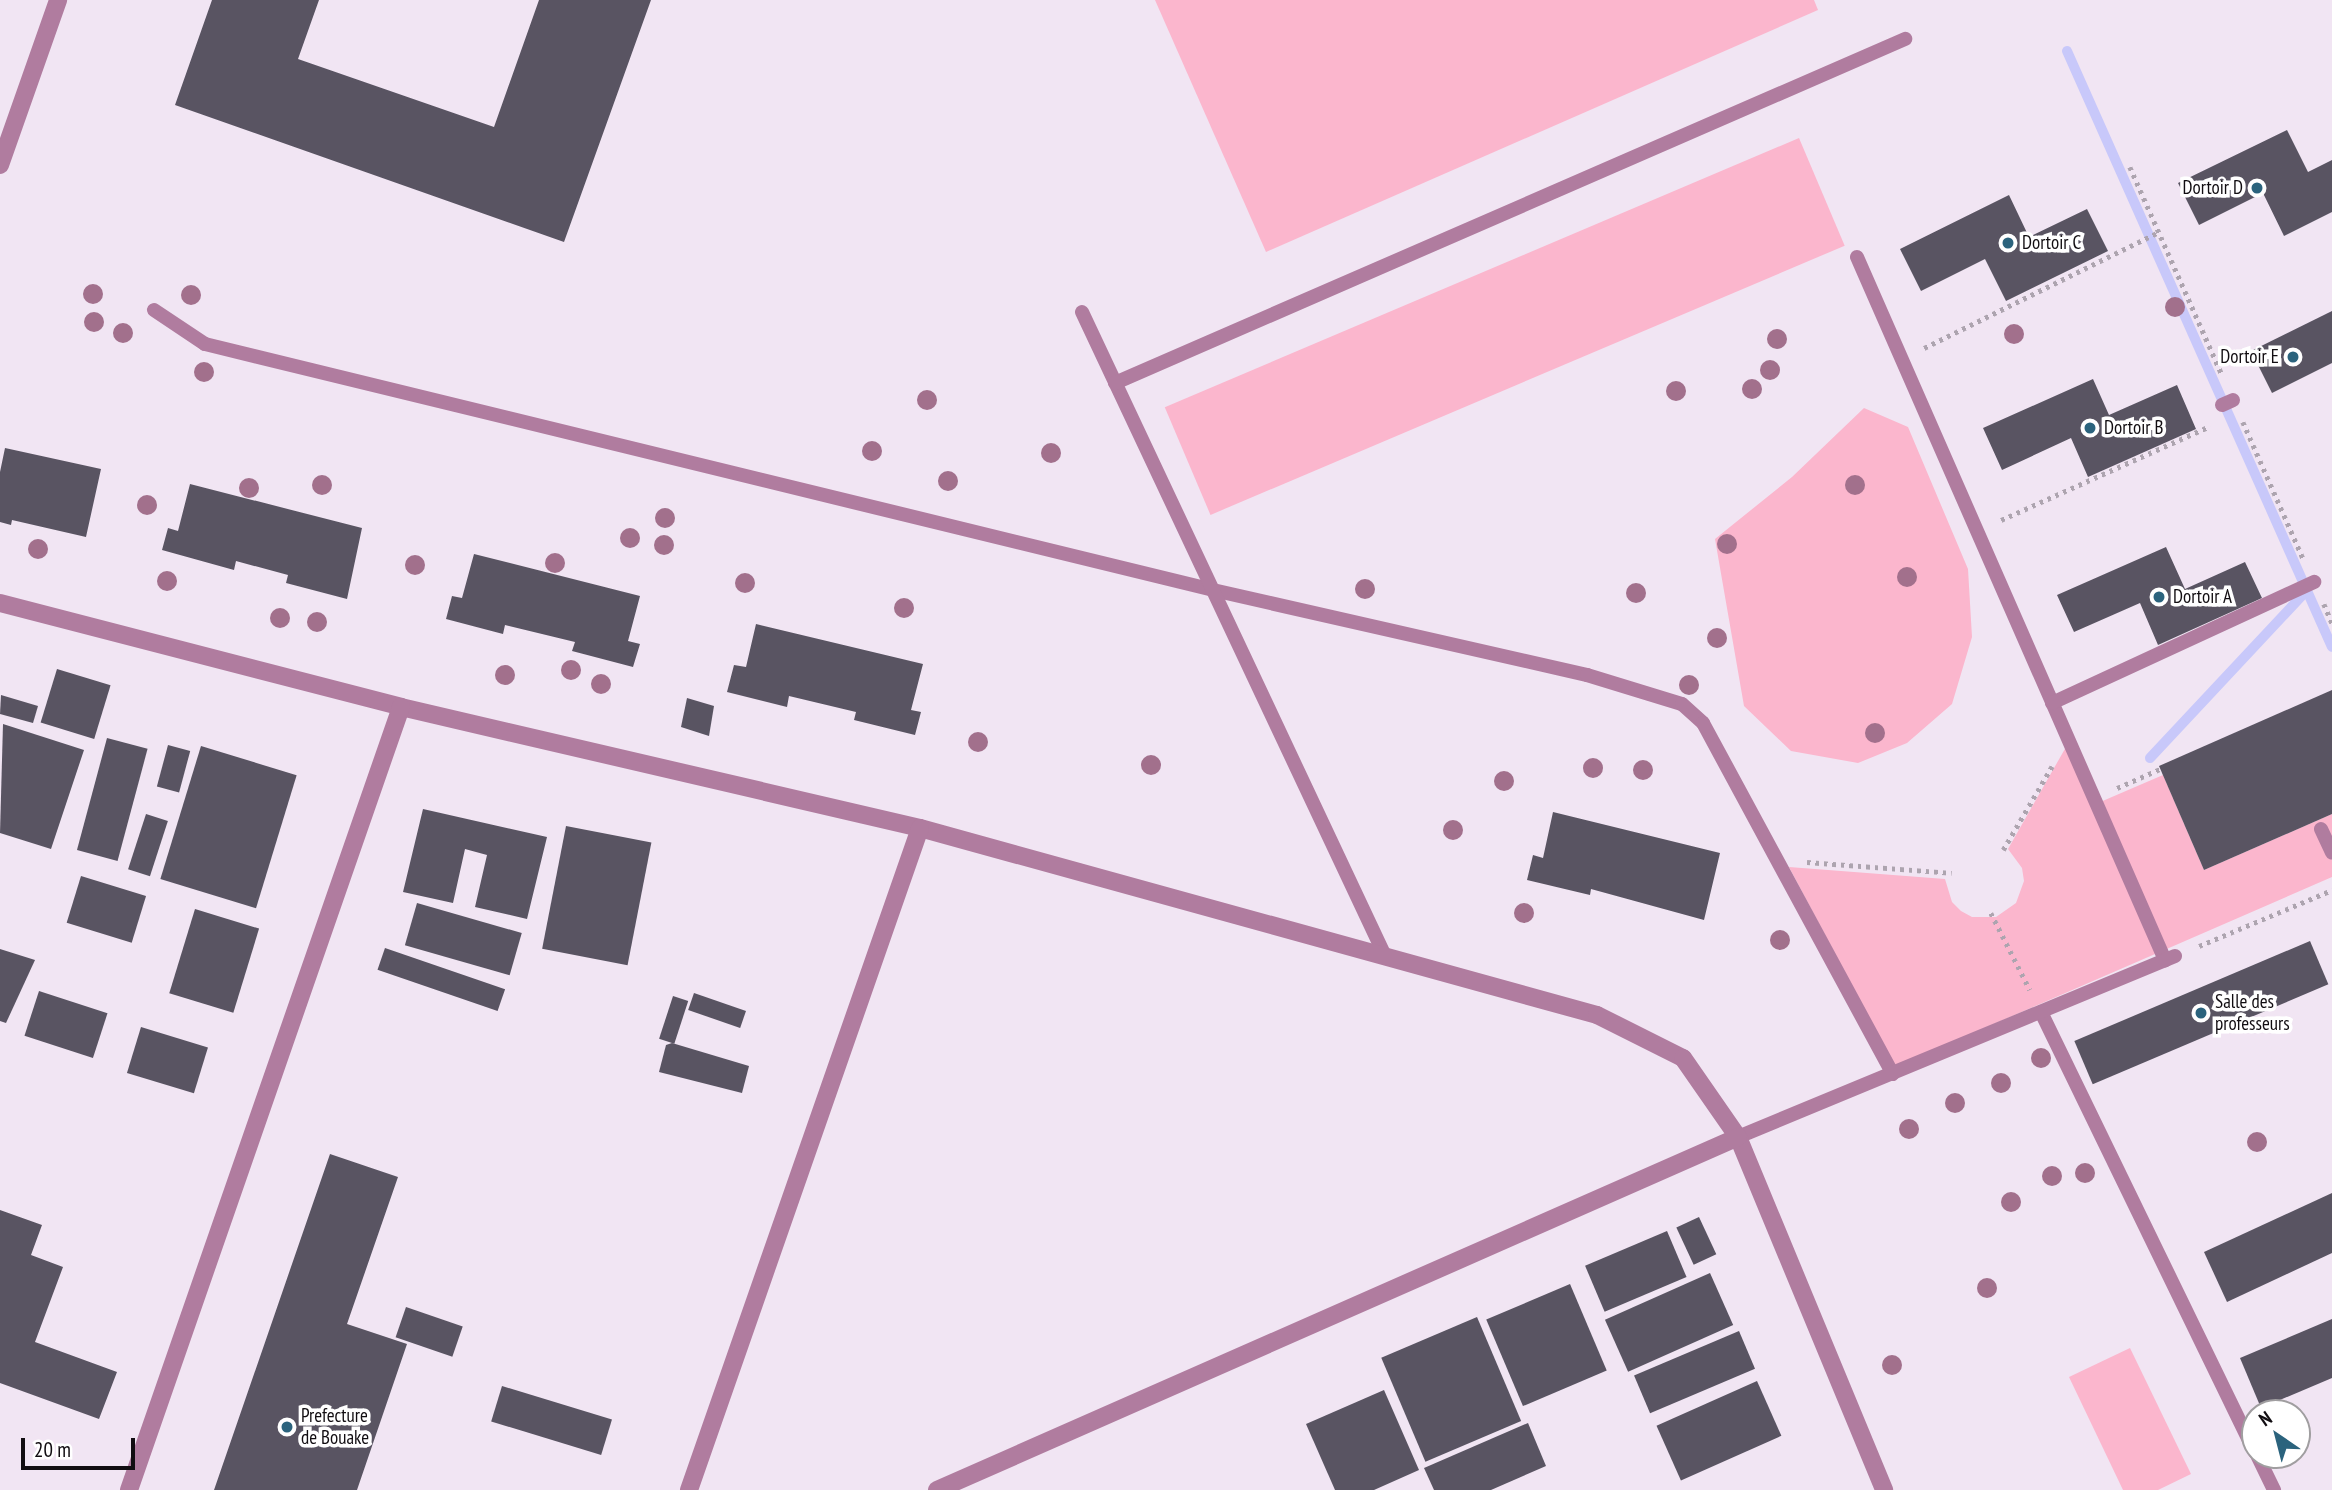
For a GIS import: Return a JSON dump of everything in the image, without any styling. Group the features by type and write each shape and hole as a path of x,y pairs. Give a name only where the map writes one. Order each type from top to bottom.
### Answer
{"street":[{"path":"0,165 58,0"},
{"path":"0,603 401,707 920,828 1597,1015 1683,1058 1738,1137 1884,1490"},
{"path":"128,1490 401,707"},
{"path":"689,1490 920,828"},
{"path":"937,1490 1738,1137"}],"lane":[{"path":"1115,383 1905,39"},
{"path":"1738,1137 2170,958 2094,798 1975,532 1857,257"},
{"path":"153,310 205,344 1213,590 1587,676 1682,704 1703,723 1780,859 1893,1074"},
{"path":"1082,312 1385,956"},
{"path":"2052,704 2307,585"},
{"path":"2321,829 2332,853"},
{"path":"2041,1012 2241,1422"},
{"path":"2264,1469 2274,1490"}],"path":[{"path":"1902,359 2156,234"},
{"path":"1975,532 2215,424"},
{"path":"2003,850 2068,738"},
{"path":"2094,798 2160,769"},
{"path":"1780,859 1952,873"},
{"path":"2170,958 2332,890"},
{"path":"1991,912 2041,1012"}],"shaded area":[{"path":"1155,0 1814,0 1818,10 1266,252"},
{"path":"1799,138 1845,246 1210,515 1165,407"},
{"path":"1864,408 1908,427 1968,569 1972,637 1952,704 1907,743 1858,763 1791,751 1744,706 1715,539 1792,477"},
{"path":"2066,747 2091,806 2163,775 2204,870 2332,814 2332,877 1895,1067 1789,867 1945,879 1952,902 1961,911 1972,917 1996,917 2016,903 2024,881 2022,868 2008,849"},
{"path":"2130,1348 2191,1474 2158,1490 2123,1490 2069,1377"}],"building":[{"path":"212,0 319,0 298,59 494,127 539,0 651,0 564,242 175,105"},
{"name":"Dortoir D","path":"2287,130 2308,172 2332,160 2332,212 2284,236 2263,193 2199,225 2178,183"},
{"name":"Dortoir C","path":"2009,195 2029,237 2087,209 2108,251 2006,301 1985,259 1921,291 1900,249"},
{"name":"Dortoir E","path":"2332,311 2332,363 2272,393 2251,351"},
{"name":"Dortoir B","path":"2093,379 2109,415 2177,385 2196,429 2088,477 2071,438 2002,470 1983,428"},
{"path":"5,448 101,469 86,537 12,520 11,525 0,522 0,472"},
{"path":"190,484 362,528 347,599 286,583 288,575 236,561 234,570 162,550 168,528 178,531"},
{"name":"Dortoir A","path":"2166,547 2185,589 2245,562 2262,598 2158,645 2140,603 2074,632 2057,595"},
{"path":"474,554 640,596 628,641 640,644 633,667 572,651 575,642 505,625 503,634 446,619 452,596 462,598"},
{"path":"756,624 923,664 911,710 921,712 915,735 854,720 856,712 789,696 787,707 727,692 734,665 746,667"},
{"path":"57,669 111,685 94,739 41,723"},
{"path":"2332,690 2332,814 2204,870 2159,766"},
{"path":"1,695 38,706 33,723 0,714"},
{"path":"687,698 714,706 709,736 681,727"},
{"path":"3,724 84,750 51,849 0,833"},
{"path":"107,738 148,749 118,861 77,850"},
{"path":"168,745 190,751 179,792 157,787"},
{"path":"201,746 297,775 256,908 160,879"},
{"path":"423,809 547,837 527,919 475,907 487,855 465,849 453,903 403,892"},
{"path":"1553,812 1720,853 1704,920 1591,889 1590,895 1527,880 1533,855 1543,858"},
{"path":"146,814 168,821 150,876 128,869"},
{"path":"566,826 651,843 628,965 542,949"},
{"path":"81,876 146,896 132,943 67,923"},
{"path":"417,903 522,933 510,975 405,945"},
{"path":"195,909 259,929 233,1013 169,993"},
{"name":"Salle des professeurs","path":"2310,941 2328,984 2093,1084 2074,1041"},
{"path":"385,948 505,989 498,1011 378,970"},
{"path":"0,949 35,960 6,1023 0,1021"},
{"path":"39,991 107,1013 93,1058 24,1036"},
{"path":"694,993 746,1011 740,1028 688,1010"},
{"path":"673,996 688,1001 674,1044 659,1039"},
{"path":"141,1027 208,1047 194,1093 127,1073"},
{"path":"672,1043 749,1066 742,1093 659,1072 666,1045"},
{"path":"330,1154 398,1177 347,1324 407,1344 357,1490 214,1490"},
{"path":"2332,1193 2332,1253 2227,1302 2204,1252"},
{"path":"0,1210 42,1225 31,1255 63,1267 35,1342 117,1372 99,1419 0,1383"},
{"path":"1699,1217 1716,1254 1694,1265 1676,1228"},
{"path":"1667,1231 1687,1277 1605,1312 1585,1266"},
{"path":"1710,1273 1733,1325 1628,1372 1605,1320"},
{"path":"1570,1284 1607,1371 1523,1406 1486,1320"},
{"path":"406,1307 463,1327 452,1357 396,1337"},
{"path":"1477,1317 1521,1421 1425,1462 1381,1358"},
{"path":"2332,1319 2332,1378 2282,1399 2257,1399 2240,1358"},
{"path":"1739,1331 1755,1369 1650,1413 1634,1376"},
{"path":"1757,1381 1781,1436 1681,1481 1657,1426"},
{"path":"502,1386 612,1420 601,1455 491,1421"},
{"path":"1384,1390 1419,1470 1374,1490 1335,1490 1306,1424"},
{"path":"1528,1423 1546,1466 1491,1490 1434,1490 1424,1468"}],"waterway":[{"path":"2067,51 2332,647"},
{"path":"2150,758 2307,590"}],"place":[{"name":"Dortoir D","path":"2257,188"},
{"name":"Dortoir C","path":"2008,243"},
{"name":"Dortoir E","path":"2293,357"},
{"name":"Dortoir B","path":"2090,428"},
{"name":"Dortoir A","path":"2159,597"},
{"name":"Salle des professeurs","path":"2201,1013"},
{"name":"Prefecture de Bouake","path":"287,1427"}]}
